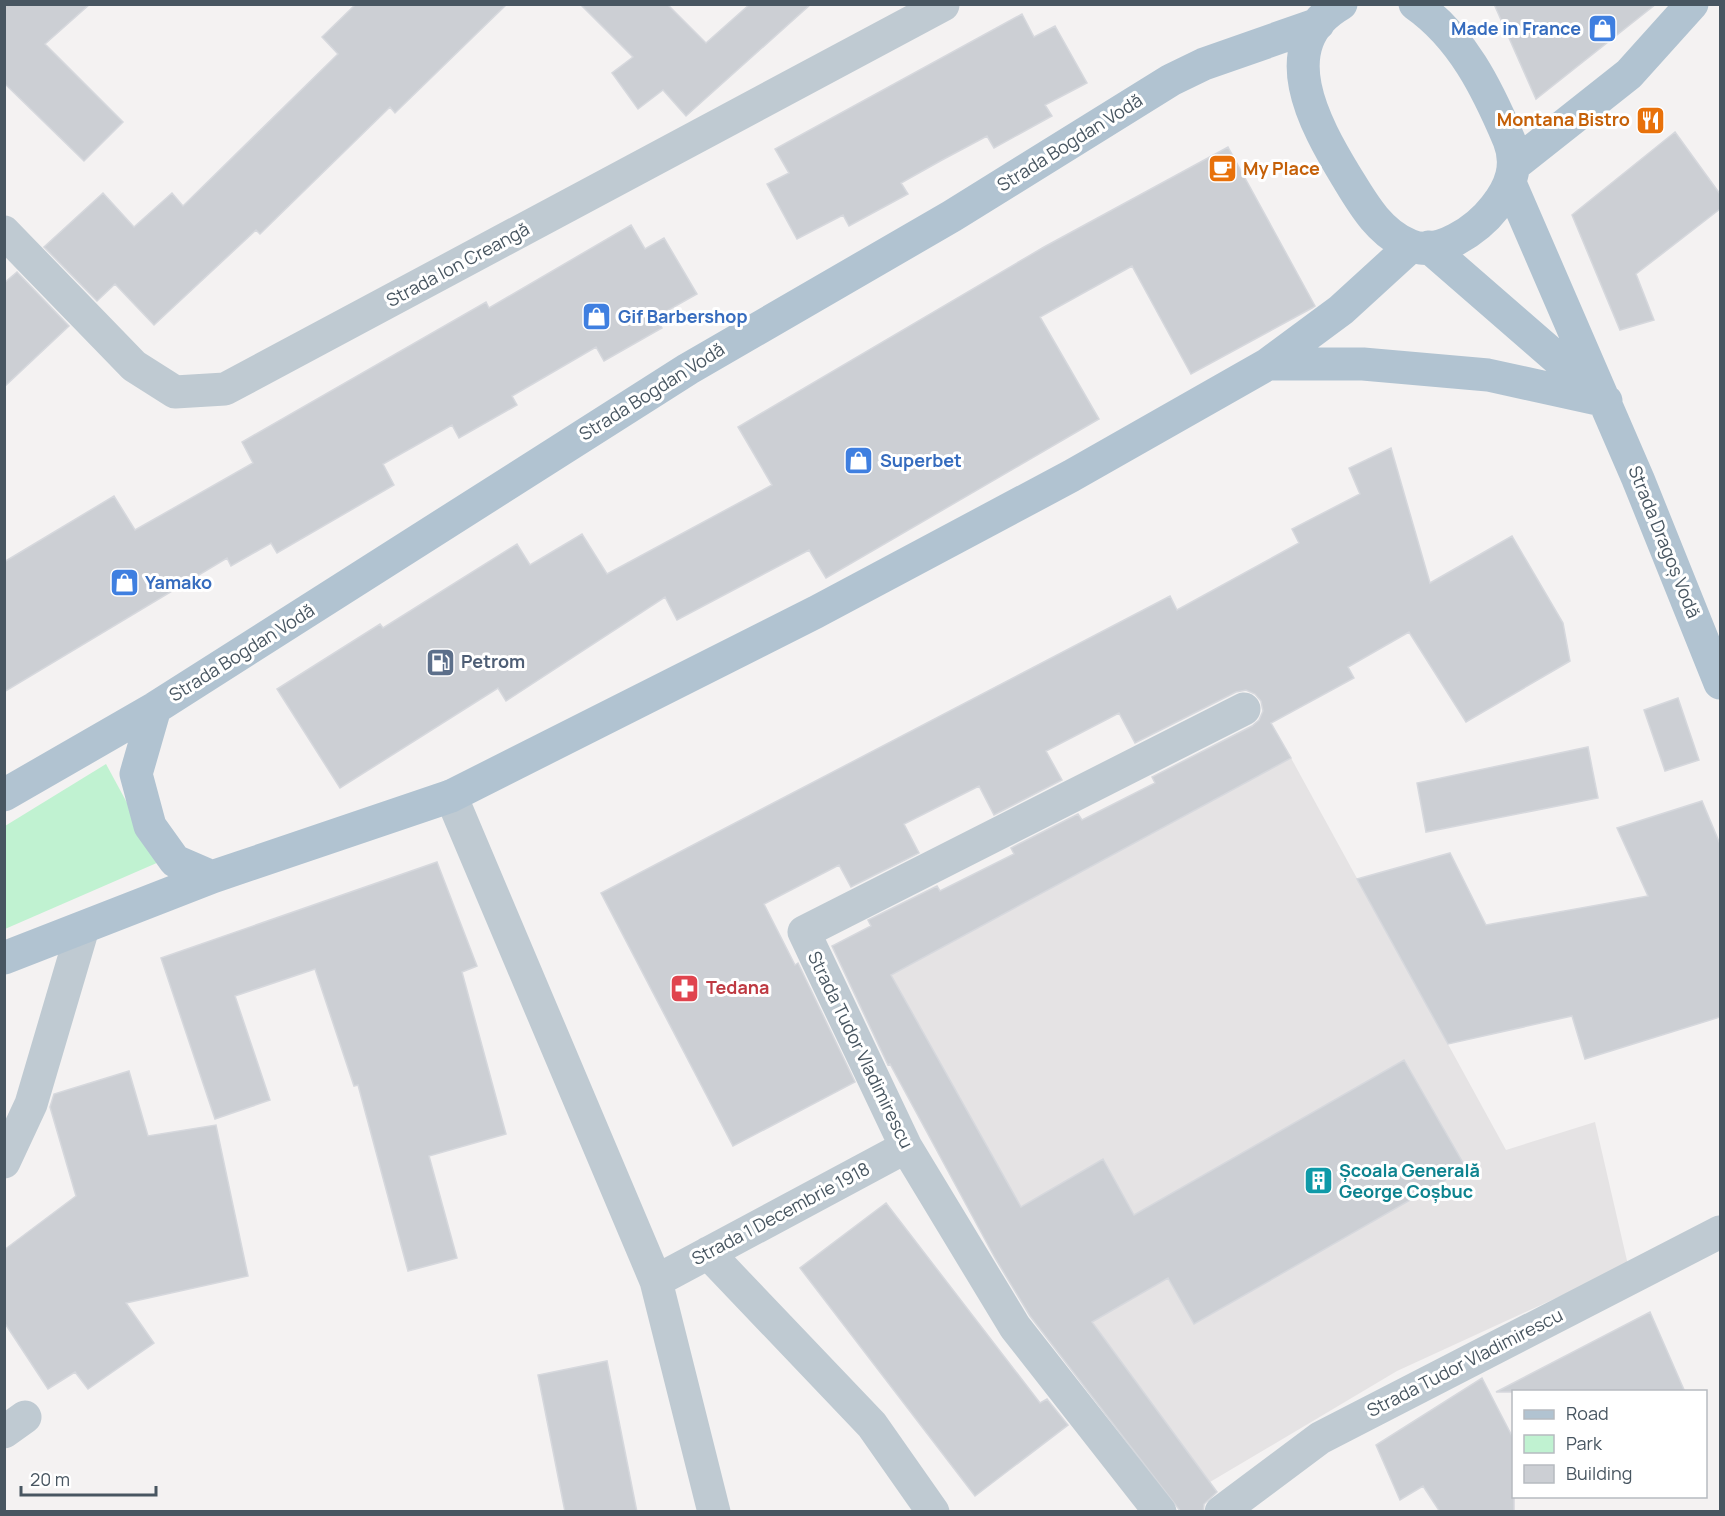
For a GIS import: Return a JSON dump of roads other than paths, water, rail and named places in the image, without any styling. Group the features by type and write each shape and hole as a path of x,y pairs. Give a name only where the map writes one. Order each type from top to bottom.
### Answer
{"main road":[{"name":"Strada Dragoș Vodă","path":"1415,4 1444,28 1472,64 1507,136 1512,174 1720,682"},
{"path":"4,958 212,877 451,796 816,612 1071,476 1268,364 1341,310 1420,246 1453,241 1474,228 1495,208 1512,174 1629,74 1692,4"},
{"name":"Strada Dragoș Vodă","path":"1329,14 1307,41 1305,96 1319,128 1363,204 1378,224 1420,246 1606,401"},
{"name":"Strada Bogdan Vodă","path":"4,795 155,708 688,369 952,216 1171,80 1204,64 1329,14"},
{"path":"1268,364 1363,364 1455,371 1488,375 1606,401"},
{"path":"155,708 136,774 150,826 176,861 212,877"}],"street":[{"name":"Strada Ion Creangă","path":"4,232 134,366 175,392 225,390 943,5"},
{"name":"Strada Tudor Vladimirescu","path":"1160,1512 1015,1328 906,1147 804,932 1244,709"},
{"path":"451,796 656,1281 714,1512"},
{"path":"4,1161 31,1104 83,928"},
{"name":"Strada 1 Decembrie 1918","path":"656,1281 906,1147"},
{"name":"Strada Tudor Vladimirescu","path":"1221,1512 1320,1438 1720,1232"},
{"path":"708,1253 872,1425 933,1512"}],"place":[{"name":"Made in France","path":"1602,29"},
{"name":"Montana Bistro","path":"1651,120"},
{"name":"My Place","path":"1222,169"},
{"name":"Gif Barbershop","path":"597,317"},
{"name":"Superbet","path":"859,461"},
{"name":"Yamako","path":"124,583"},
{"name":"Petrom","path":"440,662"},
{"name":"Tedana","path":"685,988"},
{"name":"Școala Generală George Coșbuc","path":"1318,1181"}]}
